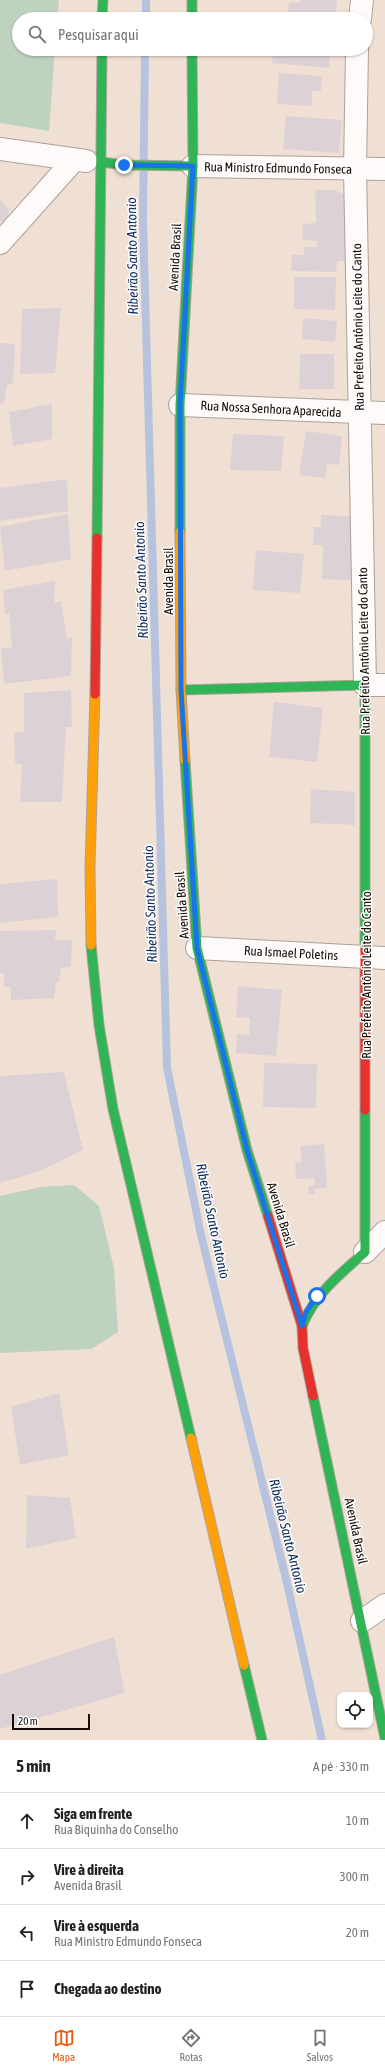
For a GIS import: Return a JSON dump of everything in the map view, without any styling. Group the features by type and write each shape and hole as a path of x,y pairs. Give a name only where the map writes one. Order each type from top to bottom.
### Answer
{"main road":[{"path":"102,12 103,0"},
{"path":"192,0 192,12"},
{"path":"102,56 97,610 91,886 91,940 94,992 100,1041 113,1109 262,1740"},
{"name":"Avenida Brasil","path":"192,56 185,166 180,405 181,690 197,948 247,1150 302,1326 303,1348 362,1621 385,1738"},
{"name":"Rua Ministro Edmundo Fonseca","path":"101,162 124,165 185,166"},
{"path":"181,690 375,685"},
{"name":"Rua Prefeito Antônio Leite do Canto","path":"365,1252 375,958 375,685"},
{"path":"302,1326 306,1312 317,1296 365,1252"}],"street":[{"path":"361,12 362,0"},
{"name":"Rua Prefeito Antônio Leite do Canto","path":"357,56 355,169 360,413 375,685"},
{"path":"0,149 74,160 101,162"},
{"path":"0,243 74,160"},
{"name":"Rua Ministro Edmundo Fonseca","path":"185,166 385,170"},
{"name":"Rua Nossa Senhora Aparecida","path":"180,405 385,413"},
{"name":"Rua Ismael Poletins","path":"197,948 375,958"},
{"path":"365,1252 385,1232"},
{"path":"362,1621 385,1605"}],"green space":[{"path":"0,0 59,0 58,12 12,12 12,56 54,56 49,131 0,123"},
{"path":"74,1185 99,1206 114,1268 118,1332 91,1349 0,1353 0,1196 41,1187"}],"building":[{"path":"300,0 337,0 336,12 288,12 289,2 300,3"},
{"path":"272,56 330,56 329,68 272,63"},
{"path":"279,73 322,76 321,91 312,91 312,106 277,104"},
{"path":"286,116 342,120 339,153 283,149"},
{"path":"315,190 334,190 344,194 350,207 347,261 337,261 336,272 291,271 292,255 304,255 304,247 317,247 316,241 302,239 303,224 316,223"},
{"path":"0,199 9,210 7,223 0,221"},
{"path":"294,277 336,277 335,310 294,309"},
{"path":"61,308 55,373 20,374 22,309"},
{"path":"303,318 337,321 335,342 302,339"},
{"path":"0,343 15,344 13,383 7,385 4,403 0,404"},
{"path":"300,354 334,354 334,389 299,389"},
{"path":"52,404 52,439 13,446 9,412"},
{"path":"306,431 342,436 339,465 327,464 325,478 299,475"},
{"path":"233,434 284,436 281,471 230,470"},
{"path":"67,479 68,511 0,521 0,488"},
{"path":"68,514 71,559 5,571 0,527"},
{"path":"321,515 353,516 351,580 322,579 323,545 313,545 314,527 321,527"},
{"path":"256,550 304,554 300,593 253,590"},
{"path":"55,581 54,603 61,601 67,638 72,637 71,676 4,684 1,648 12,647 9,613 5,614 3,590"},
{"path":"71,690 72,727 66,727 62,802 20,802 22,764 15,763 14,733 24,732 24,693"},
{"path":"274,702 323,708 317,762 269,757"},
{"path":"311,789 355,792 355,825 310,823"},
{"path":"57,879 58,917 0,923 0,884"},
{"path":"56,930 55,940 72,940 71,967 61,968 59,982 56,982 54,998 11,1000 11,987 4,987 4,973 0,973 0,931"},
{"path":"238,986 282,990 276,1056 236,1053 237,1034 249,1035 250,1018 236,1017"},
{"path":"264,1063 317,1064 316,1108 263,1107"},
{"path":"64,1072 83,1150 37,1172 0,1183 0,1076"},
{"path":"324,1144 327,1188 314,1189 315,1194 309,1195 308,1186 315,1185 314,1178 296,1179 295,1163 302,1162 300,1146"},
{"path":"59,1393 69,1455 20,1465 11,1407"},
{"path":"27,1495 70,1498 76,1538 26,1549"},
{"path":"114,1637 125,1693 0,1729 0,1675"}],"waterway":[{"name":"Ribeirão Santo Antonio","path":"146,0 146,12"},
{"name":"Ribeirão Santo Antonio","path":"145,56 143,220 167,1068 201,1235 287,1583 322,1740"}],"traffic: fast":[{"path":"102,12 103,0"},
{"path":"192,0 192,12"},
{"path":"97,538 102,56"},
{"path":"180,532 180,405 193,166 192,56"},
{"path":"101,162 124,165 193,166"},
{"path":"181,690 365,685 365,950"},
{"path":"185,760 197,948 247,1150 268,1216"},
{"path":"91,945 99,1025 113,1109 191,1438"},
{"path":"302,1326 307,1315 321,1294 365,1252 365,1110"},
{"path":"313,1396 385,1738"},
{"path":"244,1665 262,1740"}],"traffic: slow":[{"path":"180,532 181,690 185,760"},
{"path":"91,945 90,867 95,694"},
{"path":"191,1438 244,1665"}],"traffic: jam":[{"path":"95,694 97,538"},
{"path":"365,950 365,1110"},
{"path":"268,1216 302,1326 303,1348 313,1396"}],"route":[{"path":"124,165 193,166 180,405 181,690 197,948 247,1150 302,1326 306,1312 317,1296"}]}
